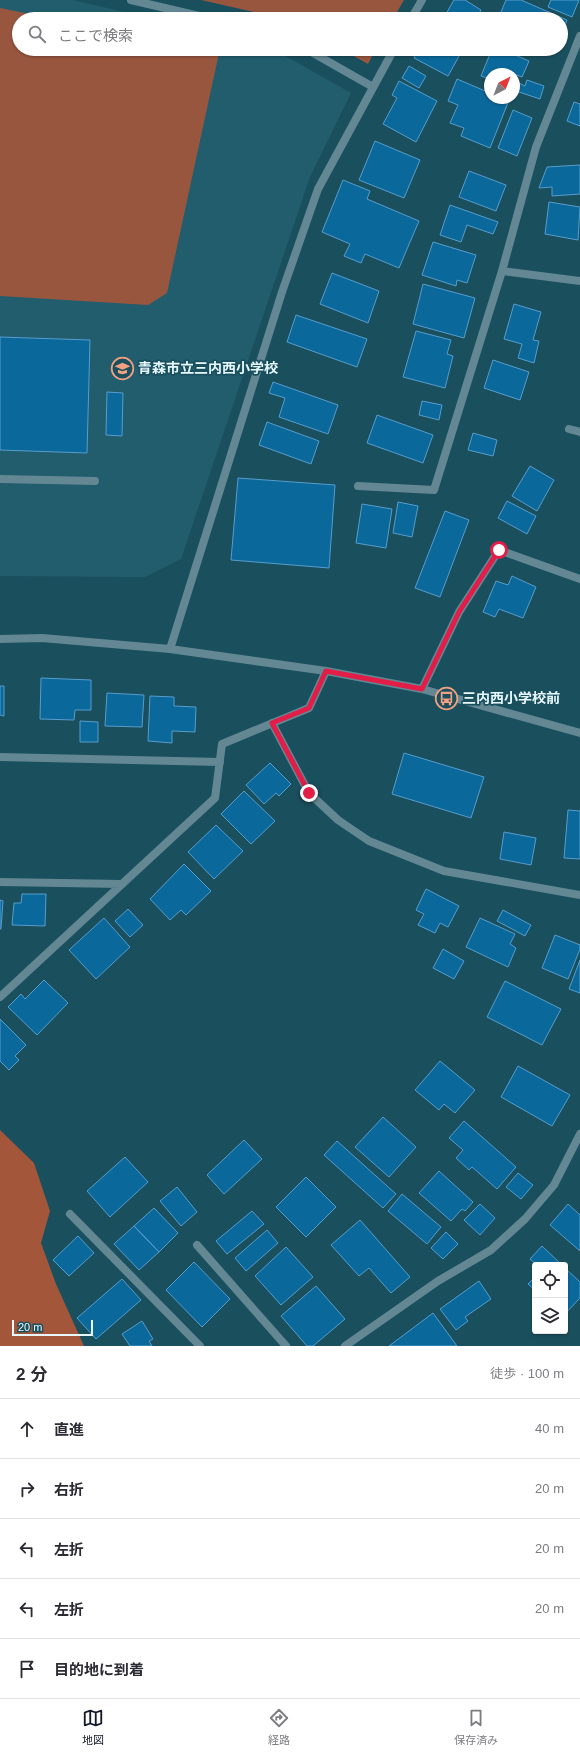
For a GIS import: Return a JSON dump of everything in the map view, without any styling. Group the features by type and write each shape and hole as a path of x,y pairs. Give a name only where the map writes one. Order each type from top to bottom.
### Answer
{"street":[{"path":"131,0 182,12"},
{"path":"415,12 422,0"},
{"path":"358,486 434,490 502,271 536,147 580,36"},
{"path":"318,56 373,87"},
{"path":"170,649 282,292 318,189 390,56"},
{"path":"502,271 580,281"},
{"path":"569,429 580,432"},
{"path":"0,479 95,481"},
{"path":"422,689 459,612 499,550 580,579"},
{"path":"0,638 42,638 170,649 326,671 422,689 580,733"},
{"path":"0,997 215,798 222,744 309,708 326,671"},
{"path":"272,723 309,793 338,820 369,841 444,872 580,895"},
{"path":"0,757 220,762"},
{"path":"0,882 122,884"},
{"path":"345,1346 438,1281 497,1245 525,1219 554,1185 580,1134"},
{"path":"70,1214 200,1346"},
{"path":"197,1245 286,1346"}],"shaded area":[{"name":"青森市立三内西小学校","path":"0,0 73,0 124,12 12,12 12,56 285,56 351,93 310,177 181,559 145,577 0,576"},
{"path":"201,0 404,0 397,12 254,12"},
{"path":"0,8 20,12 12,12 12,56 218,56 167,293 148,305 0,296"},
{"path":"354,56 372,56 368,64"},
{"path":"0,1130 34,1163 50,1211 41,1243 56,1284 84,1346 0,1346"}],"building":[{"path":"454,0 465,0 481,10 480,12 447,12"},
{"path":"506,0 521,0 549,12 501,12"},
{"path":"551,0 579,0 572,17 568,15 568,12 560,12 548,7"},
{"path":"415,56 459,56 448,76 414,58"},
{"path":"489,56 517,56 529,61 522,77 520,76 520,68 484,68"},
{"path":"409,66 426,76 419,88 402,78"},
{"path":"484,69 484,77 481,76"},
{"path":"457,79 484,90 484,104 507,104 490,148 461,136 464,128 450,123 458,105 448,101"},
{"path":"527,80 544,86 540,99 520,92 520,84 525,86"},
{"path":"399,81 437,101 416,142 383,124 397,98 392,95"},
{"path":"574,102 580,104 580,126 567,121"},
{"path":"513,110 532,118 517,156 498,148"},
{"path":"375,141 420,160 404,198 359,180"},
{"path":"580,165 580,194 552,196 552,187 539,188 547,167"},
{"path":"469,171 506,185 496,211 459,197"},
{"path":"343,180 370,191 367,199 419,221 399,268 365,254 361,263 344,256 350,244 322,232"},
{"path":"549,202 580,207 578,240 545,234"},
{"path":"450,205 498,222 493,234 467,225 461,242 440,235"},
{"path":"433,242 476,255 467,283 457,280 456,286 422,275"},
{"path":"332,273 379,291 368,323 320,304"},
{"path":"423,284 475,298 464,338 413,324"},
{"path":"514,304 541,312 533,340 539,341 534,363 518,358 522,344 504,339"},
{"path":"296,315 367,339 357,367 287,342"},
{"path":"416,331 451,340 447,354 453,356 445,388 403,377"},
{"path":"0,337 90,340 87,453 0,450"},
{"path":"493,360 529,372 520,400 484,388"},
{"path":"273,382 338,405 328,434 279,417 285,398 269,393"},
{"path":"107,392 123,393 122,436 106,435"},
{"path":"422,401 442,405 439,420 419,415"},
{"path":"377,415 433,435 423,463 367,443"},
{"path":"267,422 319,441 311,464 259,445"},
{"path":"473,433 497,440 493,456 468,450"},
{"path":"530,466 554,480 537,511 512,496"},
{"path":"238,478 335,485 329,568 231,560"},
{"path":"507,501 536,516 527,534 498,518"},
{"path":"398,502 418,506 412,537 393,533"},
{"path":"362,504 392,509 386,548 356,543"},
{"path":"445,511 469,520 440,597 415,588"},
{"path":"512,576 536,587 523,618 499,609 495,617 483,612 496,581 508,585"},
{"path":"41,678 91,680 91,710 75,710 74,720 40,719"},
{"path":"0,686 4,686 4,716 0,715"},
{"path":"107,693 144,695 142,727 105,726"},
{"path":"150,696 174,697 174,706 196,707 195,732 172,731 172,743 148,741"},
{"path":"80,721 98,722 98,742 80,742"},
{"path":"404,753 484,777 471,818 392,794"},
{"path":"270,763 291,784 279,796 276,793 264,804 246,785"},
{"path":"244,791 275,821 251,844 221,814"},
{"path":"568,810 580,811 580,859 564,858"},
{"path":"216,825 243,851 214,879 188,852"},
{"path":"504,832 536,838 531,865 500,859"},
{"path":"184,864 211,891 186,915 181,910 170,920 150,899"},
{"path":"426,889 459,906 448,927 440,923 435,933 418,925 424,914 416,910"},
{"path":"22,894 46,894 45,926 12,925 14,903 21,903"},
{"path":"0,900 3,901 1,929 0,929"},
{"path":"128,909 143,925 130,937 115,921"},
{"path":"503,910 531,925 525,936 497,921"},
{"path":"104,918 130,947 96,979 69,950"},
{"path":"480,918 515,934 510,944 516,948 508,967 466,947"},
{"path":"555,935 580,945 580,949 568,979 542,968"},
{"path":"443,949 464,961 454,979 433,968"},
{"path":"580,960 580,993 569,989"},
{"path":"44,980 68,1003 37,1035 8,1007 21,994 25,999"},
{"path":"505,981 561,1009 542,1045 487,1017"},
{"path":"0,1019 26,1045 15,1056 19,1060 9,1070 0,1061"},
{"path":"440,1061 475,1090 455,1113 444,1104 439,1110 415,1090"},
{"path":"518,1066 570,1095 552,1126 501,1097"},
{"path":"383,1117 416,1147 389,1177 355,1147"},
{"path":"464,1121 516,1167 497,1189 472,1167 469,1170 456,1158 463,1150 449,1138"},
{"path":"244,1140 262,1159 224,1194 207,1175"},
{"path":"337,1141 396,1194 383,1208 324,1155"},
{"path":"125,1157 148,1182 110,1217 87,1191"},
{"path":"439,1171 473,1202 465,1211 462,1209 451,1221 419,1193"},
{"path":"518,1173 533,1185 521,1199 506,1187"},
{"path":"306,1177 336,1207 306,1237 276,1207"},
{"path":"177,1187 197,1212 181,1226 160,1201"},
{"path":"402,1194 441,1227 427,1244 388,1211"},
{"path":"480,1204 495,1218 480,1235 464,1220"},
{"path":"568,1204 580,1215 580,1251 550,1225"},
{"path":"154,1208 178,1233 159,1252 134,1226"},
{"path":"252,1211 264,1224 227,1254 216,1241"},
{"path":"360,1220 410,1277 391,1293 369,1268 359,1276 331,1245"},
{"path":"134,1226 159,1252 139,1270 114,1244"},
{"path":"267,1230 278,1243 246,1271 235,1258"},
{"path":"446,1232 458,1244 443,1259 431,1248"},
{"path":"78,1236 94,1253 69,1276 53,1260"},
{"path":"542,1246 559,1262 534,1262 530,1259"},
{"path":"286,1247 313,1277 281,1305 255,1276"},
{"path":"194,1262 230,1299 202,1327 166,1290"},
{"path":"568,1271 580,1282 580,1298 568,1311"},
{"path":"122,1279 141,1300 96,1339 77,1318"},
{"path":"532,1280 532,1287 528,1284"},
{"path":"479,1281 491,1299 465,1317 468,1321 456,1330 440,1309"},
{"path":"316,1286 345,1319 313,1346 307,1346 281,1316"},
{"path":"433,1313 457,1346 389,1346"},
{"path":"142,1321 153,1339 149,1341 152,1346 130,1346 122,1334"}],"place":[{"name":"青森市立三内西小学校","path":"123,368"},
{"name":"三内西小学校前","path":"447,698"}],"route":[{"path":"309,793 272,723 309,708 326,671 422,689 459,612 499,550"}]}
